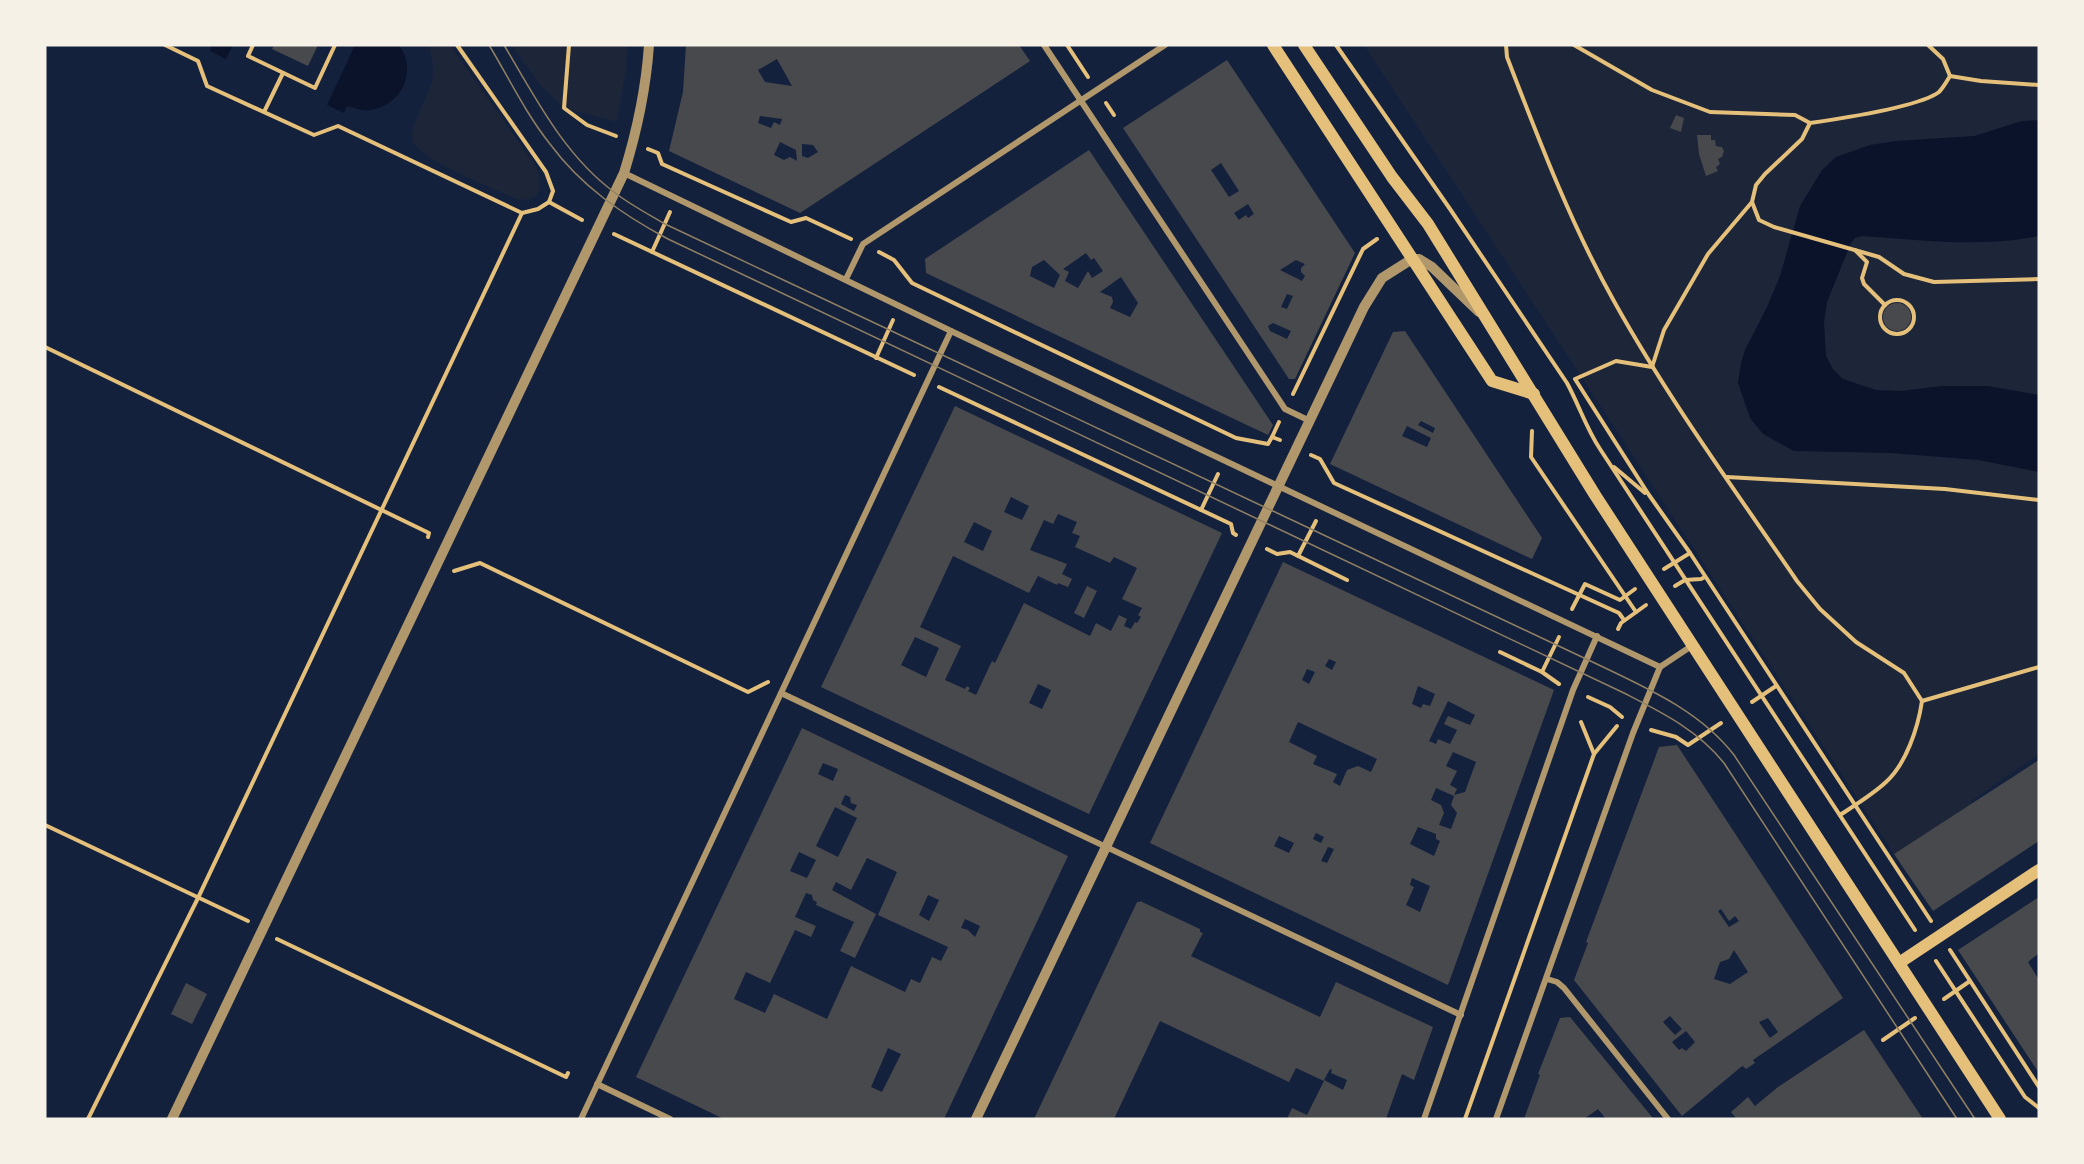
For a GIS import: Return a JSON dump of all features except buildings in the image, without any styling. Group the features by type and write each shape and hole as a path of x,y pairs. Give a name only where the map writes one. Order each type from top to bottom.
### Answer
{"main road":[{"path":"1273,45 1492,381 1534,394"},
{"path":"1304,45 1392,177 1428,224 1595,495 2000,1119"},
{"path":"1899,963 2039,870"}],"street":[{"path":"172,1119 437,563 603,229 634,142 642,105 649,45"},
{"path":"1044,45 1285,409 1310,420"},
{"path":"846,279 863,244 1165,45"},
{"path":"624,173 951,331 1660,667"},
{"path":"976,1119 1278,486 1370,297 1382,278 1412,259 1419,259 1432,267 1488,320"},
{"path":"581,1119 951,331"},
{"path":"1424,1119 1572,690 1597,636"},
{"path":"1496,1119 1634,733 1660,667 1693,645"},
{"path":"781,693 1461,1016"},
{"path":"1547,979 1557,982 1564,988 1668,1119"},
{"path":"597,1084 670,1119"}],"path":[{"path":"165,45 198,61 207,86 314,135 338,126 522,213 538,209 549,202 553,191 546,172 457,45"},
{"path":"253,45 248,56 315,88 335,45"},
{"path":"569,45 564,108 587,125 658,153 662,164 790,222 806,218 854,240"},
{"path":"1067,45 1089,77"},
{"path":"1336,45 1567,383 1578,403 1587,429 2025,1097 2039,1108"},
{"path":"1506,45 1507,57 1538,138 1577,229 1614,302 1652,367 1797,581 1820,609 1856,642 1904,673 1922,701 1918,724 1904,756 1888,781 1840,815"},
{"path":"1574,45 1652,90 1710,112 1795,115 1810,123 1839,119 1918,101 1939,91 1950,76"},
{"path":"1928,45 1943,59 1950,76"},
{"path":"264,112 283,73"},
{"path":"1950,76 1981,81 2039,85"},
{"path":"1103,99 1113,115"},
{"path":"1652,367 1664,330 1708,254 1752,202 1756,185 1802,139 1810,123"},
{"path":"549,202 917,377"},
{"path":"1752,202 1759,220 1774,227 1879,257 1904,274 1934,282 2039,279"},
{"path":"652,252 674,205"},
{"path":"88,1119 198,898 522,213"},
{"path":"872,249 894,260 912,283 1236,438"},
{"path":"1855,249 1866,262 1862,278 1864,284 1885,305"},
{"path":"1900,300 1910,306 1914,317 1910,328 1901,334 1885,330 1880,320 1885,305 1900,300"},
{"path":"876,358 896,315"},
{"path":"45,346 429,533 424,556 453,571 480,563 748,692 792,669"},
{"path":"1652,367 1616,361 1575,379 1648,495 1690,552 2039,1087"},
{"path":"939,387 1231,524 1233,533"},
{"path":"1534,394 1531,457 1636,612"},
{"path":"1611,465 1648,495"},
{"path":"1726,477 1945,489 2039,500"},
{"path":"1334,483 1579,594 1618,613 1624,620"},
{"path":"1264,548 1277,554 1290,552 1347,580"},
{"path":"1500,652 1542,672 1556,683 1572,690"},
{"path":"1922,701 2039,667"},
{"path":"1464,1119 1594,754 1623,718"},
{"path":"1580,724 1594,754"},
{"path":"45,825 566,1077 568,1073"}],"shaded area":[{"path":"212,45 233,45 226,59 210,51"},
{"path":"355,45 399,45 407,64 407,74 400,92 385,105 368,110 347,106 344,113 327,105"},
{"path":"429,45 450,45 535,165 540,185 537,195 532,198 517,199 444,166 419,149 413,142 414,125 432,82 433,67"},
{"path":"512,45 627,45 626,70 617,122 564,108 539,84"},
{"path":"1364,45 2039,45 2039,754 1971,801 1972,804 1894,854"},
{"path":"2039,120 2039,236 1995,242 1928,241 1862,236 1855,238 1827,302 1824,322 1826,356 1833,369 1843,379 1876,390 1901,391 1942,386 1988,386 2039,395 2039,472 1978,460 1891,453 1794,451 1763,434 1750,418 1738,383 1741,363 1780,276 1800,206 1822,170 1836,157 1870,145 1974,136 2022,121"}],"tram line":[{"path":"489,45 533,121 562,159 604,198 651,230 1624,693 1691,731 1724,763 1957,1119"},
{"path":"504,45 539,105 580,161 620,196 665,224 1619,675 1690,714 1706,726 1734,755 1975,1119"}]}
